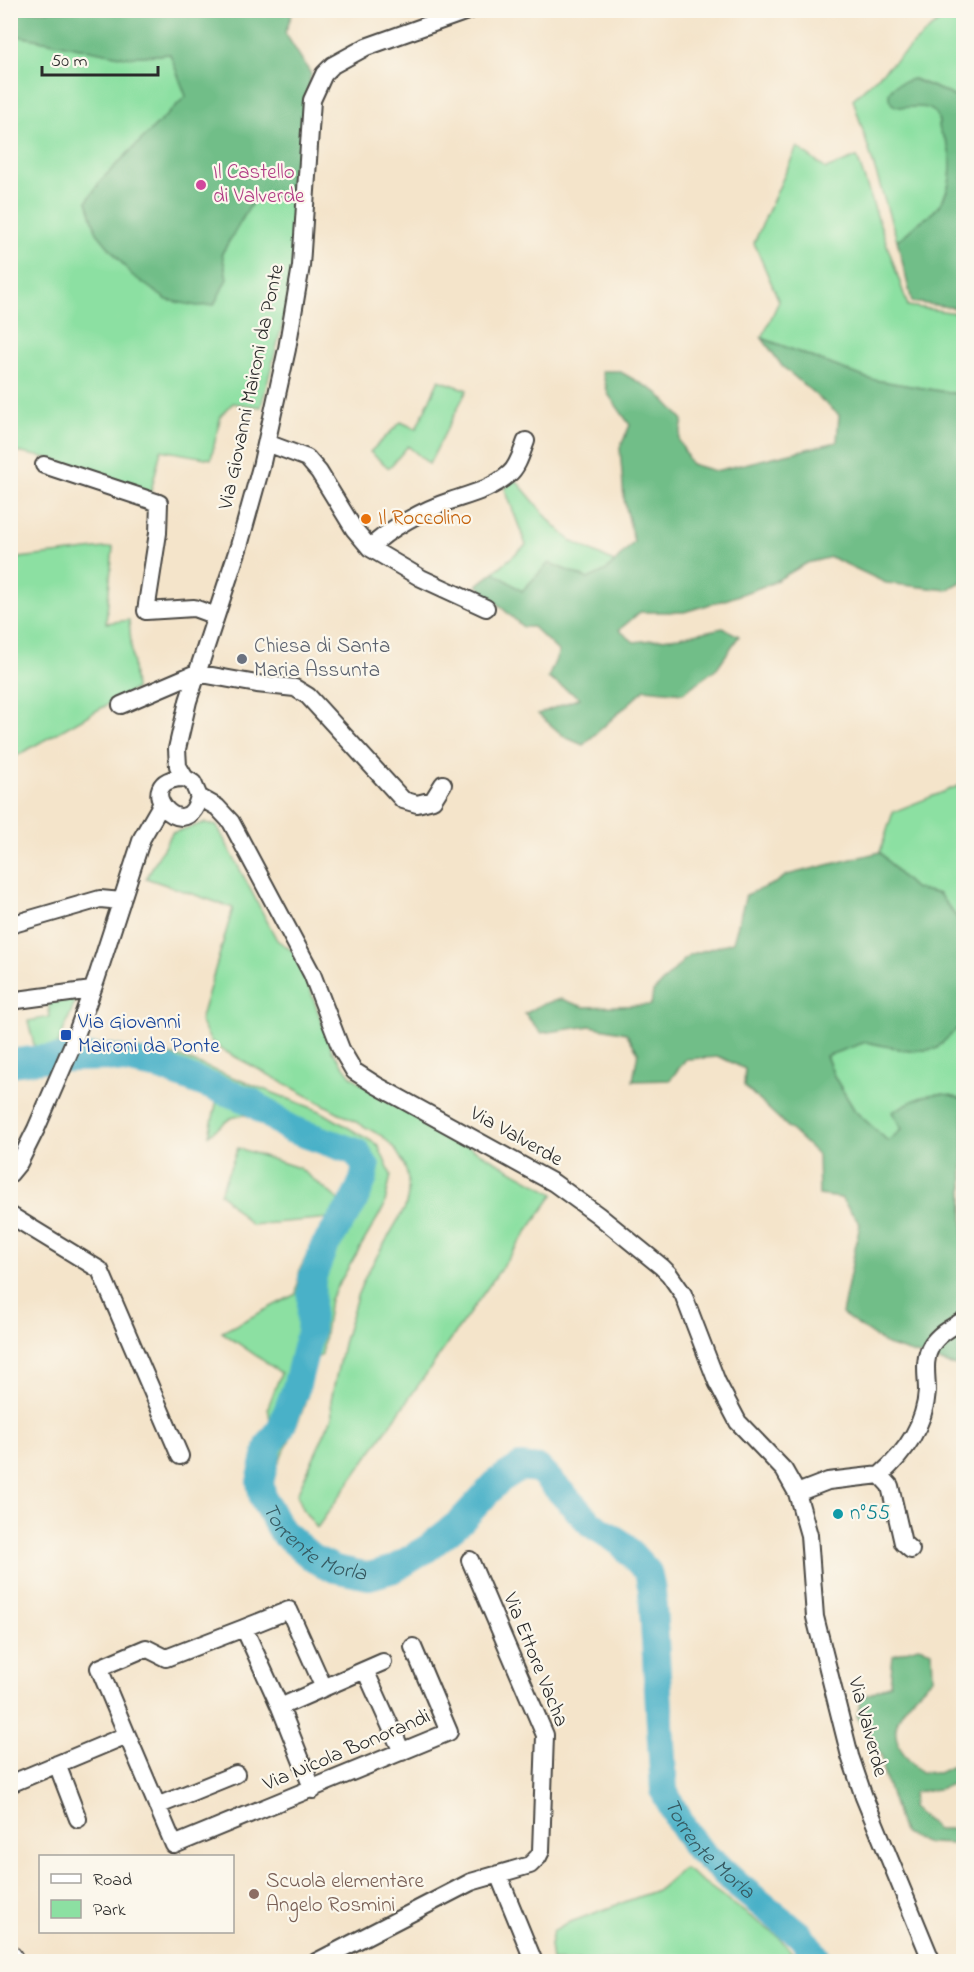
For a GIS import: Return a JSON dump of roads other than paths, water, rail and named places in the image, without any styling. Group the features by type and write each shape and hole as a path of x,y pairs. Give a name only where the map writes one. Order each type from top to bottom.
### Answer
{"street":[{"name":"Via Giovanni Maironi da Ponte","path":"196,804 193,783 185,778 178,766 177,756 196,673 239,546 267,443 287,349 301,266 312,100 324,74 333,65 366,47 470,10"},
{"path":"370,548 408,520 449,501 475,494 510,473 526,441"},
{"path":"267,443 307,458 319,472 354,529 370,548 421,578 486,608"},
{"path":"44,465 159,502 158,533 146,611 194,608 216,616"},
{"path":"121,705 196,673 256,684 295,688 308,696 403,800 417,804 433,800 443,784"},
{"name":"Via Giovanni Maironi da Ponte","path":"167,810 159,796 167,781 169,747 176,722 188,701"},
{"path":"167,781 185,778"},
{"path":"13,1165 72,1046 142,838 167,810 184,816 196,804"},
{"name":"Via Valverde","path":"196,804 226,816 312,974 341,1049 354,1071 554,1183 598,1215 669,1274 683,1294 717,1382 738,1422 784,1470 797,1493 809,1535 815,1617 850,1756 864,1797 932,1962"},
{"path":"10,925 100,899 122,901"},
{"path":"10,1001 92,990"},
{"path":"10,1215 100,1270 180,1456"},
{"path":"797,1493 828,1481 880,1475 898,1459 910,1442 922,1414 927,1394 926,1361 931,1346 941,1334 963,1320"},
{"path":"880,1475 890,1486 903,1543 911,1550"},
{"name":"Via Ettore Vacha","path":"316,1962 471,1882 530,1865 541,1851 545,1735 470,1560"},
{"path":"236,1774 158,1806 99,1668 146,1648 166,1658 289,1610 324,1688"},
{"path":"243,1628 280,1707 313,1790"},
{"name":"Via Nicola Bonorandi","path":"158,1806 174,1845 313,1790 449,1732 413,1647"},
{"path":"280,1707 383,1662"},
{"path":"365,1670 402,1752"},
{"path":"10,1785 127,1735"},
{"path":"57,1764 78,1820"},
{"path":"498,1874 534,1962"}],"waterway":[{"name":"Torrente Morla","path":"10,1063 41,1059 109,1057 160,1067 250,1101 290,1129 356,1152 366,1167 363,1180 353,1203 324,1247 312,1278 310,1332 296,1388 281,1428 269,1445 260,1482 263,1498 281,1531 314,1559 335,1569 369,1576 394,1569 428,1548 460,1522 498,1481 520,1467 539,1469 591,1524 621,1543 648,1572 652,1590 664,1791 678,1819 695,1846 740,1887 801,1936 820,1962"}],"place":[{"name":"Il Castello di Valverde","path":"201,185"},
{"name":"Il Roccolino","path":"366,519"},
{"name":"Chiesa di Santa Maria Assunta","path":"242,659"},
{"name":"Via Giovanni Maironi da Ponte","path":"66,1035"},
{"name":"n°55","path":"838,1514"},
{"name":"Scuola elementare Angelo Rosmini","path":"254,1894"}]}
